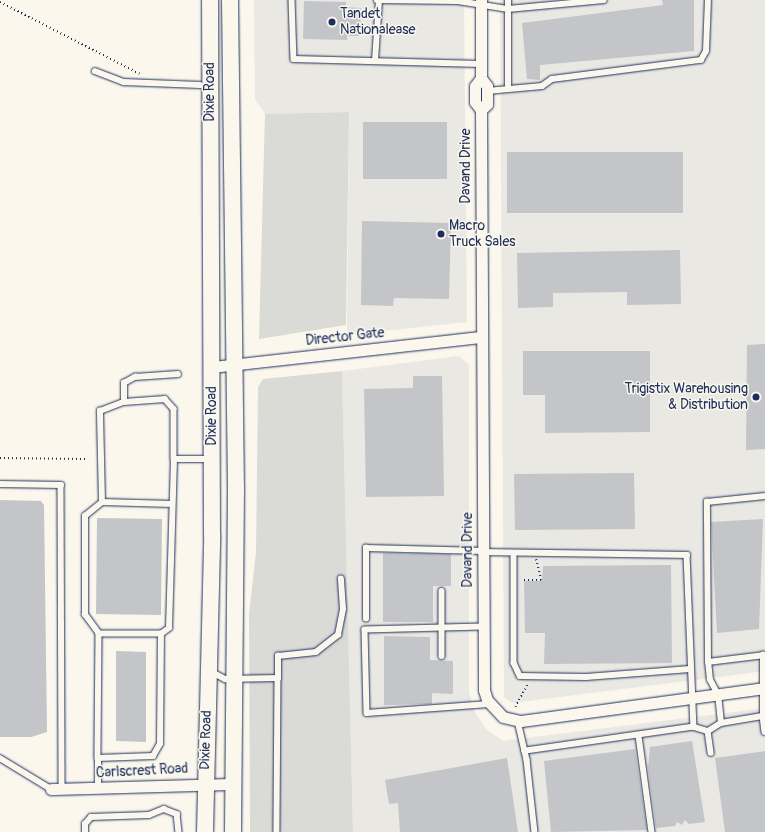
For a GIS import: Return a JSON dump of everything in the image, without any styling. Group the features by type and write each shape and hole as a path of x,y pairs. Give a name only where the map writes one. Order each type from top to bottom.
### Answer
{"main road":[{"name":"Dixie Road","path":"206,832 204,784 209,668 212,459 210,0"},
{"name":"Dixie Road","path":"230,0 235,365 233,832"}],"street":[{"name":"Davand Drive","path":"481,110 487,104 487,91 481,78 482,3"},
{"name":"Davand Drive","path":"481,78 475,86 475,96 481,110 483,627 484,690 490,704 503,717 518,721 764,689"},
{"name":"Director Gate","path":"212,367 482,337"},
{"name":"Carlscrest Road","path":"57,789 233,784"}],"lane":[{"path":"292,0 294,59 481,64"},
{"path":"508,0 508,89"},
{"path":"374,61 378,1 458,1 482,3 508,9 604,0"},
{"path":"487,91 542,86 552,79 701,60 706,51 708,0"},
{"path":"95,71 124,82 200,85"},
{"path":"124,402 124,384 135,377 178,374"},
{"path":"99,634 161,634 169,628 174,409 165,399 124,402 100,411 102,502"},
{"path":"174,459 212,459"},
{"path":"0,484 61,485 57,789 0,758"},
{"path":"721,723 718,695 710,680 708,662 707,502 765,496"},
{"path":"98,789 99,634 85,615 85,516 102,502 172,504"},
{"path":"366,619 366,548 536,554 687,555 691,698 694,727"},
{"path":"514,553 514,663 520,676 531,678 690,669"},
{"path":"277,832 278,656 316,652 338,635 343,609 341,579"},
{"path":"442,591 442,656"},
{"path":"483,627 365,630 367,713 490,704"},
{"path":"98,758 153,756 160,744 161,634"},
{"path":"708,662 764,655 763,716 765,732"},
{"path":"209,668 221,679 234,680 278,678"},
{"path":"525,751 694,727 708,731 721,723 763,716"},
{"path":"518,721 525,751 535,832"},
{"path":"708,731 711,753"},
{"path":"639,736 652,832"},
{"path":"85,832 85,824 91,817 149,815 164,809 177,814 179,832"}],"path":[{"path":"0,2 156,83"},
{"path":"0,458 85,459"},
{"path":"524,580 541,580 536,554"},
{"path":"515,707 531,678"}],"shaded area":[{"path":"254,0 464,0 467,322 347,335 349,112 265,114 255,99"},
{"path":"500,0 765,0 765,671 512,703 504,697"},
{"path":"349,112 346,325 259,339 265,114"},
{"path":"459,356 469,365 469,692 475,712 486,729 503,741 765,708 765,832 353,832 342,371"},
{"path":"342,371 353,832 250,832 249,614 256,552 258,387 263,379"}],"building":[{"path":"662,0 694,0 694,51 540,65 540,80 527,79 522,23 663,5"},
{"name":"Tandet Nationalease","path":"304,1 346,2 346,7 361,8 360,36 347,36 347,40 303,39"},
{"path":"363,122 447,122 447,179 363,179"},
{"path":"507,152 683,152 683,213 507,213"},
{"path":"362,221 451,223 449,299 394,298 393,306 361,305"},
{"path":"680,250 681,304 627,305 627,292 553,293 553,307 518,308 517,253"},
{"name":"Trigistix Warehousing & Distribution","path":"765,344 765,449 746,450 747,345"},
{"path":"523,351 650,351 650,432 545,433 545,395 523,395"},
{"path":"413,376 442,376 444,496 366,497 364,389 413,388"},
{"path":"634,473 635,529 515,530 514,474"},
{"path":"0,500 41,501 44,505 47,732 31,737 0,737"},
{"path":"97,518 162,519 161,615 96,614"},
{"path":"763,519 759,629 717,633 711,522"},
{"path":"383,553 451,554 451,586 433,586 433,622 383,622"},
{"path":"671,565 672,663 544,664 545,633 525,633 524,581 542,581 543,566"},
{"path":"384,636 430,637 430,660 453,661 453,694 432,693 432,704 384,705"},
{"path":"116,651 146,652 146,742 116,741"},
{"path":"692,741 705,822 689,824 685,820 682,825 677,822 675,826 656,828 648,768 650,747"},
{"path":"635,749 647,830 551,832 544,761"},
{"path":"765,751 765,832 725,832 715,758"},
{"path":"507,758 518,832 400,832 398,803 389,804 385,780"}],"place":[{"name":"Tandet Nationalease","path":"332,22"},
{"name":"Macro Truck Sales","path":"441,234"},
{"name":"Trigistix Warehousing & Distribution","path":"756,397"}]}
